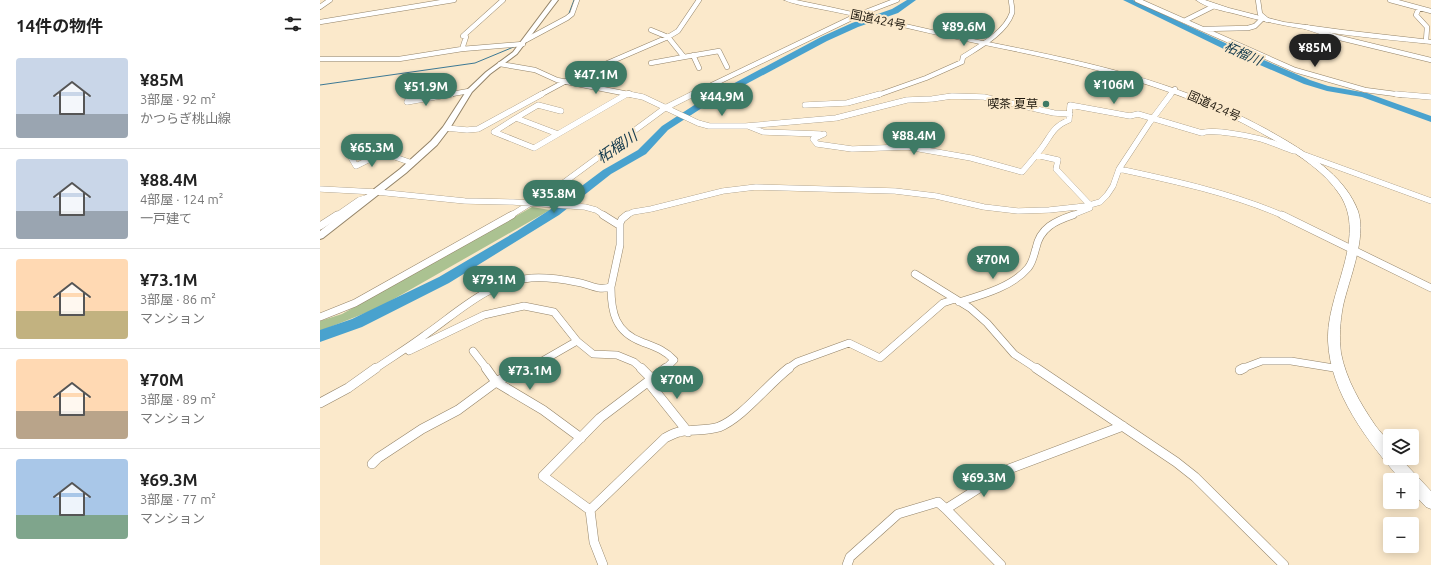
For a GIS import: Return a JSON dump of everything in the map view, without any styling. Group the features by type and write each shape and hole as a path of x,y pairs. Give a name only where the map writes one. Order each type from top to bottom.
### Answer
{"main road":[{"path":"320,236 377,192 434,143 446,128 469,91 479,81 515,53 555,0"},
{"name":"国道424号","path":"787,0 1125,74 1175,89 1211,103 1241,117 1302,154 1332,179 1348,202 1353,213 1355,224 1354,240 1336,318 1334,343 1340,369 1353,403 1383,446"},
{"path":"1199,0 1240,15 1305,26 1428,42"},
{"name":"国道424号","path":"1398,465 1404,473"},
{"path":"1419,489 1431,502"}],"street":[{"path":"320,7 330,0"},
{"path":"320,22 454,0"},
{"path":"462,49 466,37 463,36 503,0"},
{"path":"320,59 399,59 462,49 524,42 567,18 572,14 577,0"},
{"path":"446,128 467,130 478,129 566,81 668,37 678,31 699,0"},
{"path":"320,317 355,303 533,203 666,109 784,49 897,0"},
{"path":"805,106 859,101 908,86 949,70 962,62 963,57 984,43 1007,22 1013,10 1012,0"},
{"path":"1137,0 1294,70 1365,90 1431,97"},
{"path":"1203,29 1248,28 1255,26 1265,19 1260,14 1258,0"},
{"path":"1390,0 1431,11"},
{"path":"1185,22 1214,6"},
{"path":"1419,8 1416,15 1427,27 1428,42"},
{"path":"1305,26 1336,37 1431,60"},
{"path":"651,30 668,37 684,57"},
{"path":"652,62 719,51 727,67"},
{"path":"693,55 698,68"},
{"path":"500,64 535,70 550,78 643,97 698,124 709,126 746,126 836,118 907,100 932,99 952,96 984,97 1054,114 1070,114"},
{"path":"404,82 418,81 407,102 469,91"},
{"path":"603,565 594,542 590,510 543,476 600,418 668,367 674,360 669,353 633,338 612,314 611,287 621,246 619,225 622,218 631,212 651,209 723,191 742,188 895,191 936,196 984,207 1018,211 1049,210 1090,205 1100,202 1107,195 1119,169 1153,118 1175,89"},
{"path":"561,111 538,105 494,132 534,148 629,93"},
{"path":"746,126 763,132 824,134 813,139 816,144 852,150 908,147 943,152 1022,172 1041,149 1052,131 1059,124 1068,120 1070,106 1130,116 1138,114 1202,134 1206,131 1215,131 1266,140 1431,201"},
{"path":"516,118 558,134"},
{"path":"349,154 356,166 388,150 392,156 412,163"},
{"path":"1036,155 1058,160 1056,169 1090,205"},
{"path":"1119,169 1194,185 1267,209 1304,225 1399,274 1431,288"},
{"path":"321,189 574,207 596,210 619,225"},
{"path":"320,226 359,200 369,197"},
{"path":"590,510 665,438 679,432 718,427 733,420 775,378 797,362 849,343 880,358 943,303 983,295 1009,283 1030,266 1037,238 1045,228 1090,208 1090,205"},
{"path":"915,274 975,312 993,328 1003,343 1014,354 1176,462 1195,477 1284,565"},
{"path":"320,403 349,388 393,356 429,333 468,302 482,294 518,280 528,278 582,283 597,290 611,287"},
{"path":"393,356 396,358 415,347 439,338 484,316 524,306 554,312 577,341 593,354 617,356 634,362 650,380 688,432"},
{"path":"372,464 378,458 422,429 458,410 496,382 520,370 538,364 577,341"},
{"path":"473,351 496,382 543,410 581,438"},
{"path":"1240,370 1262,361 1291,362 1340,369"},
{"path":"946,509 1009,469 1123,426"},
{"path":"847,565 850,557 898,514 938,502 1001,565"}],"green space":[{"path":"532,207 550,210 378,308 320,331 320,321 342,314"}],"waterway":[{"path":"568,16 574,0"},
{"name":"柘榴川","path":"320,336 357,323 444,280 521,234 555,212 607,172 642,152 665,128 702,104 824,39 855,25 895,11 912,0"},
{"name":"柘榴川","path":"1127,0 1233,50 1307,82 1327,88 1364,95 1431,119"},
{"path":"320,85 475,63 516,46"}],"place":[{"name":"喫茶 夏草","path":"1046,104"}]}
